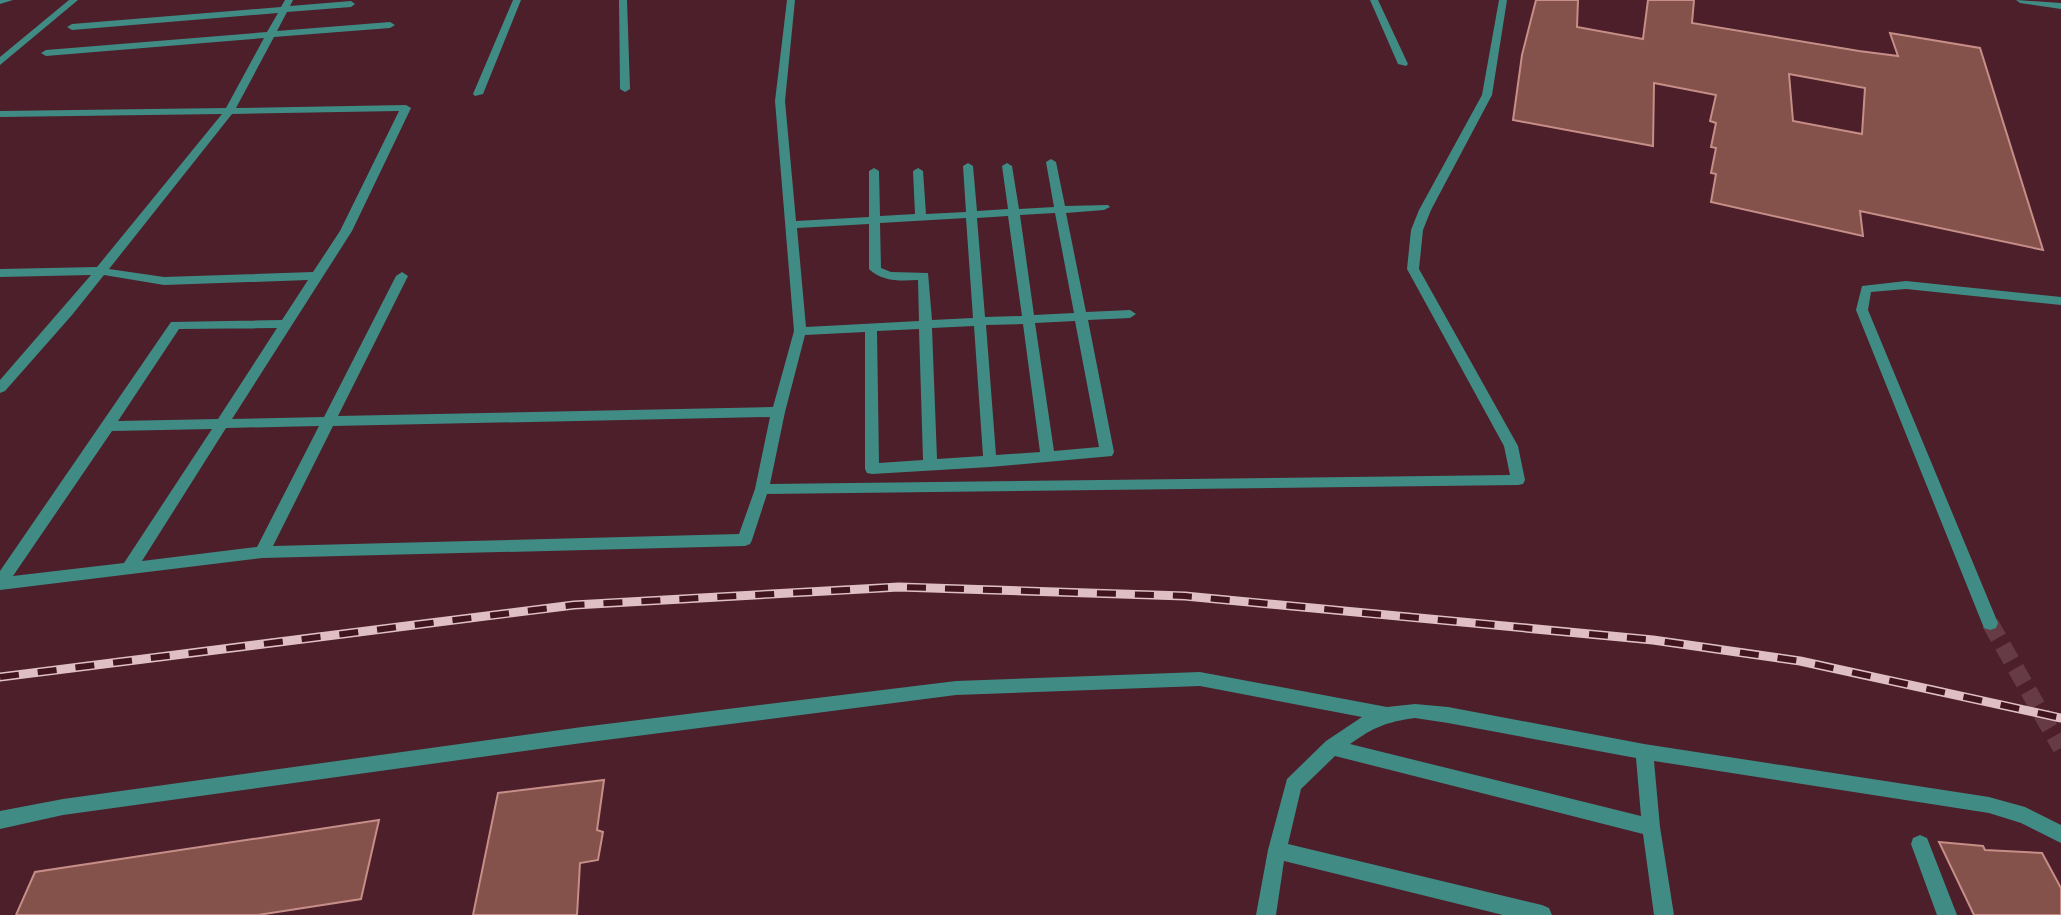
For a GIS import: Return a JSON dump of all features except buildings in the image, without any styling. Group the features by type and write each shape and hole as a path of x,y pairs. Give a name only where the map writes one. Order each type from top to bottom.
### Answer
{"street":[{"path":"0,1 9,0"},
{"path":"0,62 74,0"},
{"path":"478,94 517,0"},
{"path":"624,0 625,89"},
{"path":"0,583 262,552 745,540 762,489 778,412 800,331 780,101 790,0"},
{"path":"1374,0 1403,64"},
{"path":"762,489 1518,480 1511,446 1413,269 1417,230 1424,210 1487,95 1503,0"},
{"path":"2020,0 2061,6"},
{"path":"72,27 286,5 351,4"},
{"path":"0,388 101,271 230,110 252,74 286,5"},
{"path":"46,53 390,25"},
{"path":"0,114 406,108 346,231 129,568"},
{"path":"871,328 872,469 1107,452 1051,162"},
{"path":"968,166 990,462"},
{"path":"1007,166 1048,457"},
{"path":"874,171 875,269 879,273 890,275 924,276 930,466"},
{"path":"918,171 921,217"},
{"path":"790,225 1104,207"},
{"path":"0,273 101,271 164,281 317,276"},
{"path":"262,552 402,276"},
{"path":"1990,623 1862,310 1866,289 1906,285 2061,301"},
{"path":"800,331 1130,314"},
{"path":"0,583 175,325 286,324"},
{"path":"108,426 778,412"},
{"path":"0,820 63,807 569,737 956,688 1200,679 1387,714 1415,711 1448,715 1644,752 1989,805 2025,816 2061,834"},
{"path":"1266,915 1277,850 1293,785 1332,747 1366,723 1387,714"},
{"path":"1332,747 1651,827"},
{"path":"1644,752 1651,827 1664,915"},
{"path":"1920,844 1947,915"},
{"path":"1277,850 1542,915"}],"tunnel":[{"path":"1990,623 2061,748"}],"railway":[{"path":"0,677 574,605 899,587 1185,596 1653,640 1800,661 2061,718"}]}
